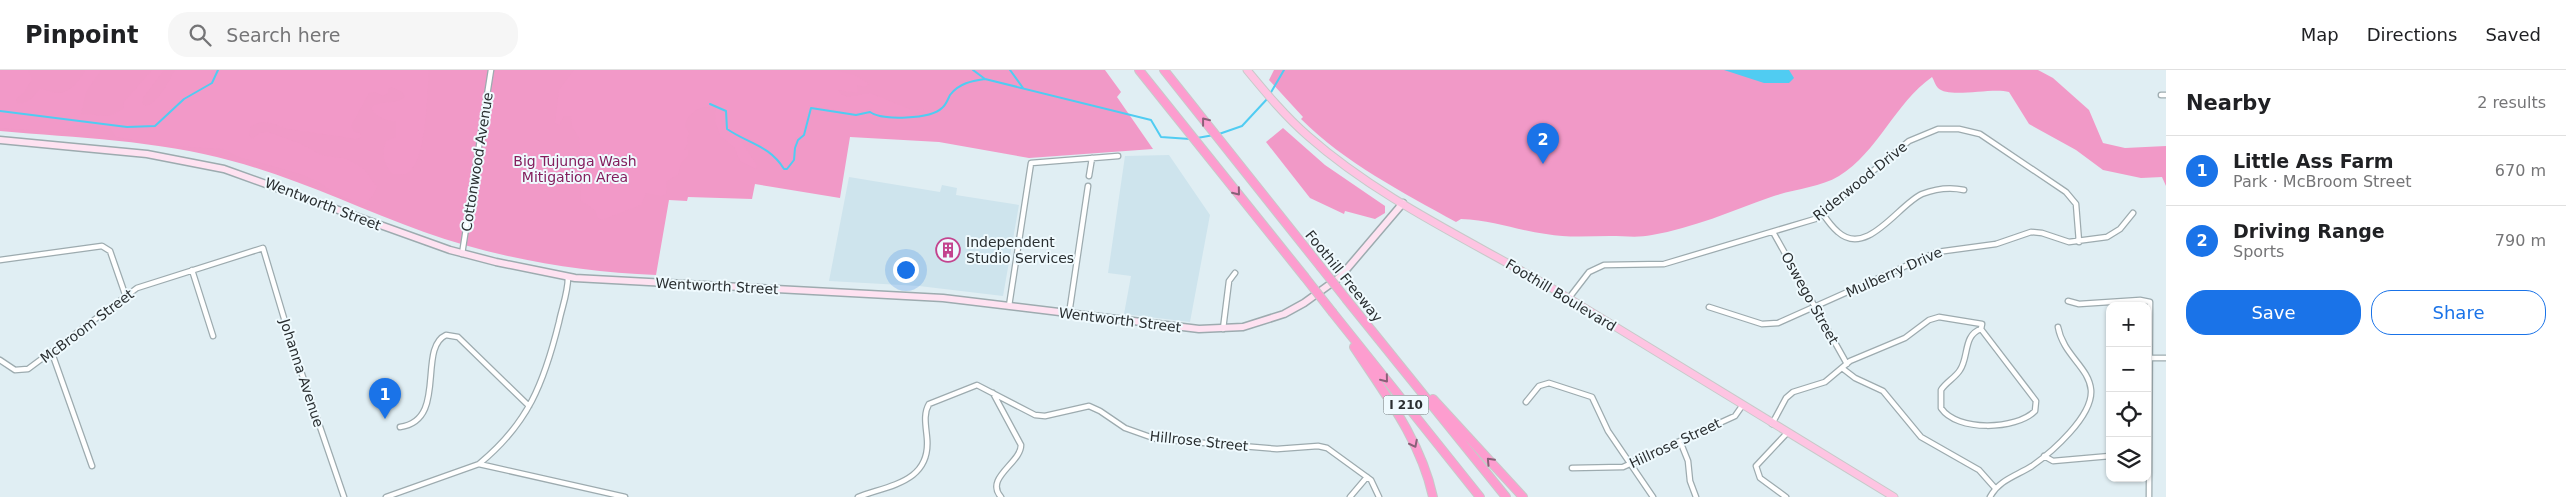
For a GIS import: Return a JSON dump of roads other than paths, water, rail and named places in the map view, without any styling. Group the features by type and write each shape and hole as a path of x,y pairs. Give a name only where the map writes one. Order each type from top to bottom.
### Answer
{"highway":[{"name":"I 210","path":"1139,70 1480,497"},
{"name":"Foothill Freeway","path":"1164,70 1506,497"},
{"path":"1333,313 1411,437 1426,468 1433,497"},
{"path":"1384,346 1523,497"}],"main road":[{"name":"Foothill Boulevard","path":"1247,70 1290,119 1341,163 1403,203 1570,298 1742,406 1894,497"},
{"name":"Wentworth Street","path":"0,140 147,154 224,169 462,254 568,277 943,298 1199,329 1244,327 1284,314 1325,289 1353,264 1403,203"}],"street":[{"name":"Cottonwood Avenue","path":"462,254 491,70"},
{"name":"Riderwood Drive","path":"1570,298 1589,272 1604,265 1664,264 1810,222 1823,214 1913,138 1938,129 1959,129 1989,139 2072,197 2077,211 2079,242"},
{"path":"1009,306 1031,163 1118,156"},
{"path":"1089,176 1092,158"},
{"path":"1069,314 1088,186"},
{"path":"1823,214 1842,235 1863,238 1877,230 1921,194 1954,188 1964,190"},
{"name":"Mulberry Drive","path":"1709,307 1767,324 1778,323 1816,308 1942,250 1996,244 2031,232 2042,232 2065,241 2079,242 2114,234 2133,212"},
{"name":"Oswego Street","path":"1774,232 1847,364"},
{"path":"0,260 102,246 110,251 126,296"},
{"name":"McBroom Street","path":"0,360 12,369 22,371 32,367 126,296 146,284 262,248"},
{"name":"Johanna Avenue","path":"262,248 292,345 344,497"},
{"path":"192,270 213,336"},
{"path":"1223,329 1229,282 1236,273"},
{"path":"386,497 478,464 496,450 529,406 548,368 567,293 568,277"},
{"path":"2068,301 2079,304 2148,300 2151,306 2150,347"},
{"path":"1772,424 1786,398 1793,392 1825,382 1847,364 1868,351 1905,338 1934,318 1982,326 2034,398 2036,408 2030,415 2002,424 1966,424 1956,422 1941,408 1941,390 1961,369 1970,340 1982,326"},
{"path":"1990,497 1995,488 2044,456 2077,423 2090,398 2087,377 2063,345 2058,327"},
{"path":"400,427 415,423 424,414 437,343 446,335 458,337 529,406"},
{"path":"52,353 92,466"},
{"path":"2151,358 2166,358"},
{"path":"1842,368 1855,378 1883,391 1921,437 1979,470 1995,488"},
{"path":"1526,402 1539,386 1550,383 1590,396 1596,402 1608,431 1653,497"},
{"name":"Hillrose Street","path":"858,497 894,485 917,472 924,462 926,453 925,418 929,404 977,385 1036,414 1045,416 1089,406 1125,428 1156,439 1277,449 1318,446 1327,448 1367,477"},
{"path":"992,392 1021,443 1020,453 998,480 997,493 1001,497"},
{"path":"2148,437 2149,392"},
{"name":"Hillrose Street","path":"1572,468 1623,467 1735,416 1742,406"},
{"path":"1786,497 1760,478 1756,466 1787,433"},
{"path":"1680,441 1688,461 1690,481 1696,497"},
{"path":"2044,456 2053,461 2106,456"},
{"path":"478,464 601,494 624,497"},
{"path":"1350,497 1367,477 1376,487 1379,497"},
{"path":"2149,482 2149,497"}],"water":[{"path":"1724,70 1789,70 1794,78 1789,83 1764,83"}],"waterway":[{"path":"0,111 127,127 155,126 184,99 212,83 218,70"},
{"path":"973,70 985,79 1151,120 1161,137 1190,139"},
{"path":"1010,70 1023,88"},
{"path":"1270,94 1284,70"},
{"path":"710,104 726,111 727,129 765,150 784,169 787,169 794,160 798,140 804,135 811,108 856,115 870,112 876,115 895,118 928,115 942,108 950,95 962,85 985,79"},
{"path":"1219,134 1242,126 1268,98"},
{"path":"1197,138 1214,135"}],"place":[{"name":"Driving Range","path":"1543,164"},
{"name":"Independent Studio Services","path":"948,250"},
{"name":"Little Ass Farm","path":"385,419"}],"park label":[{"name":"Big Tujunga Wash Mitigation Area","path":"575,169"}]}
